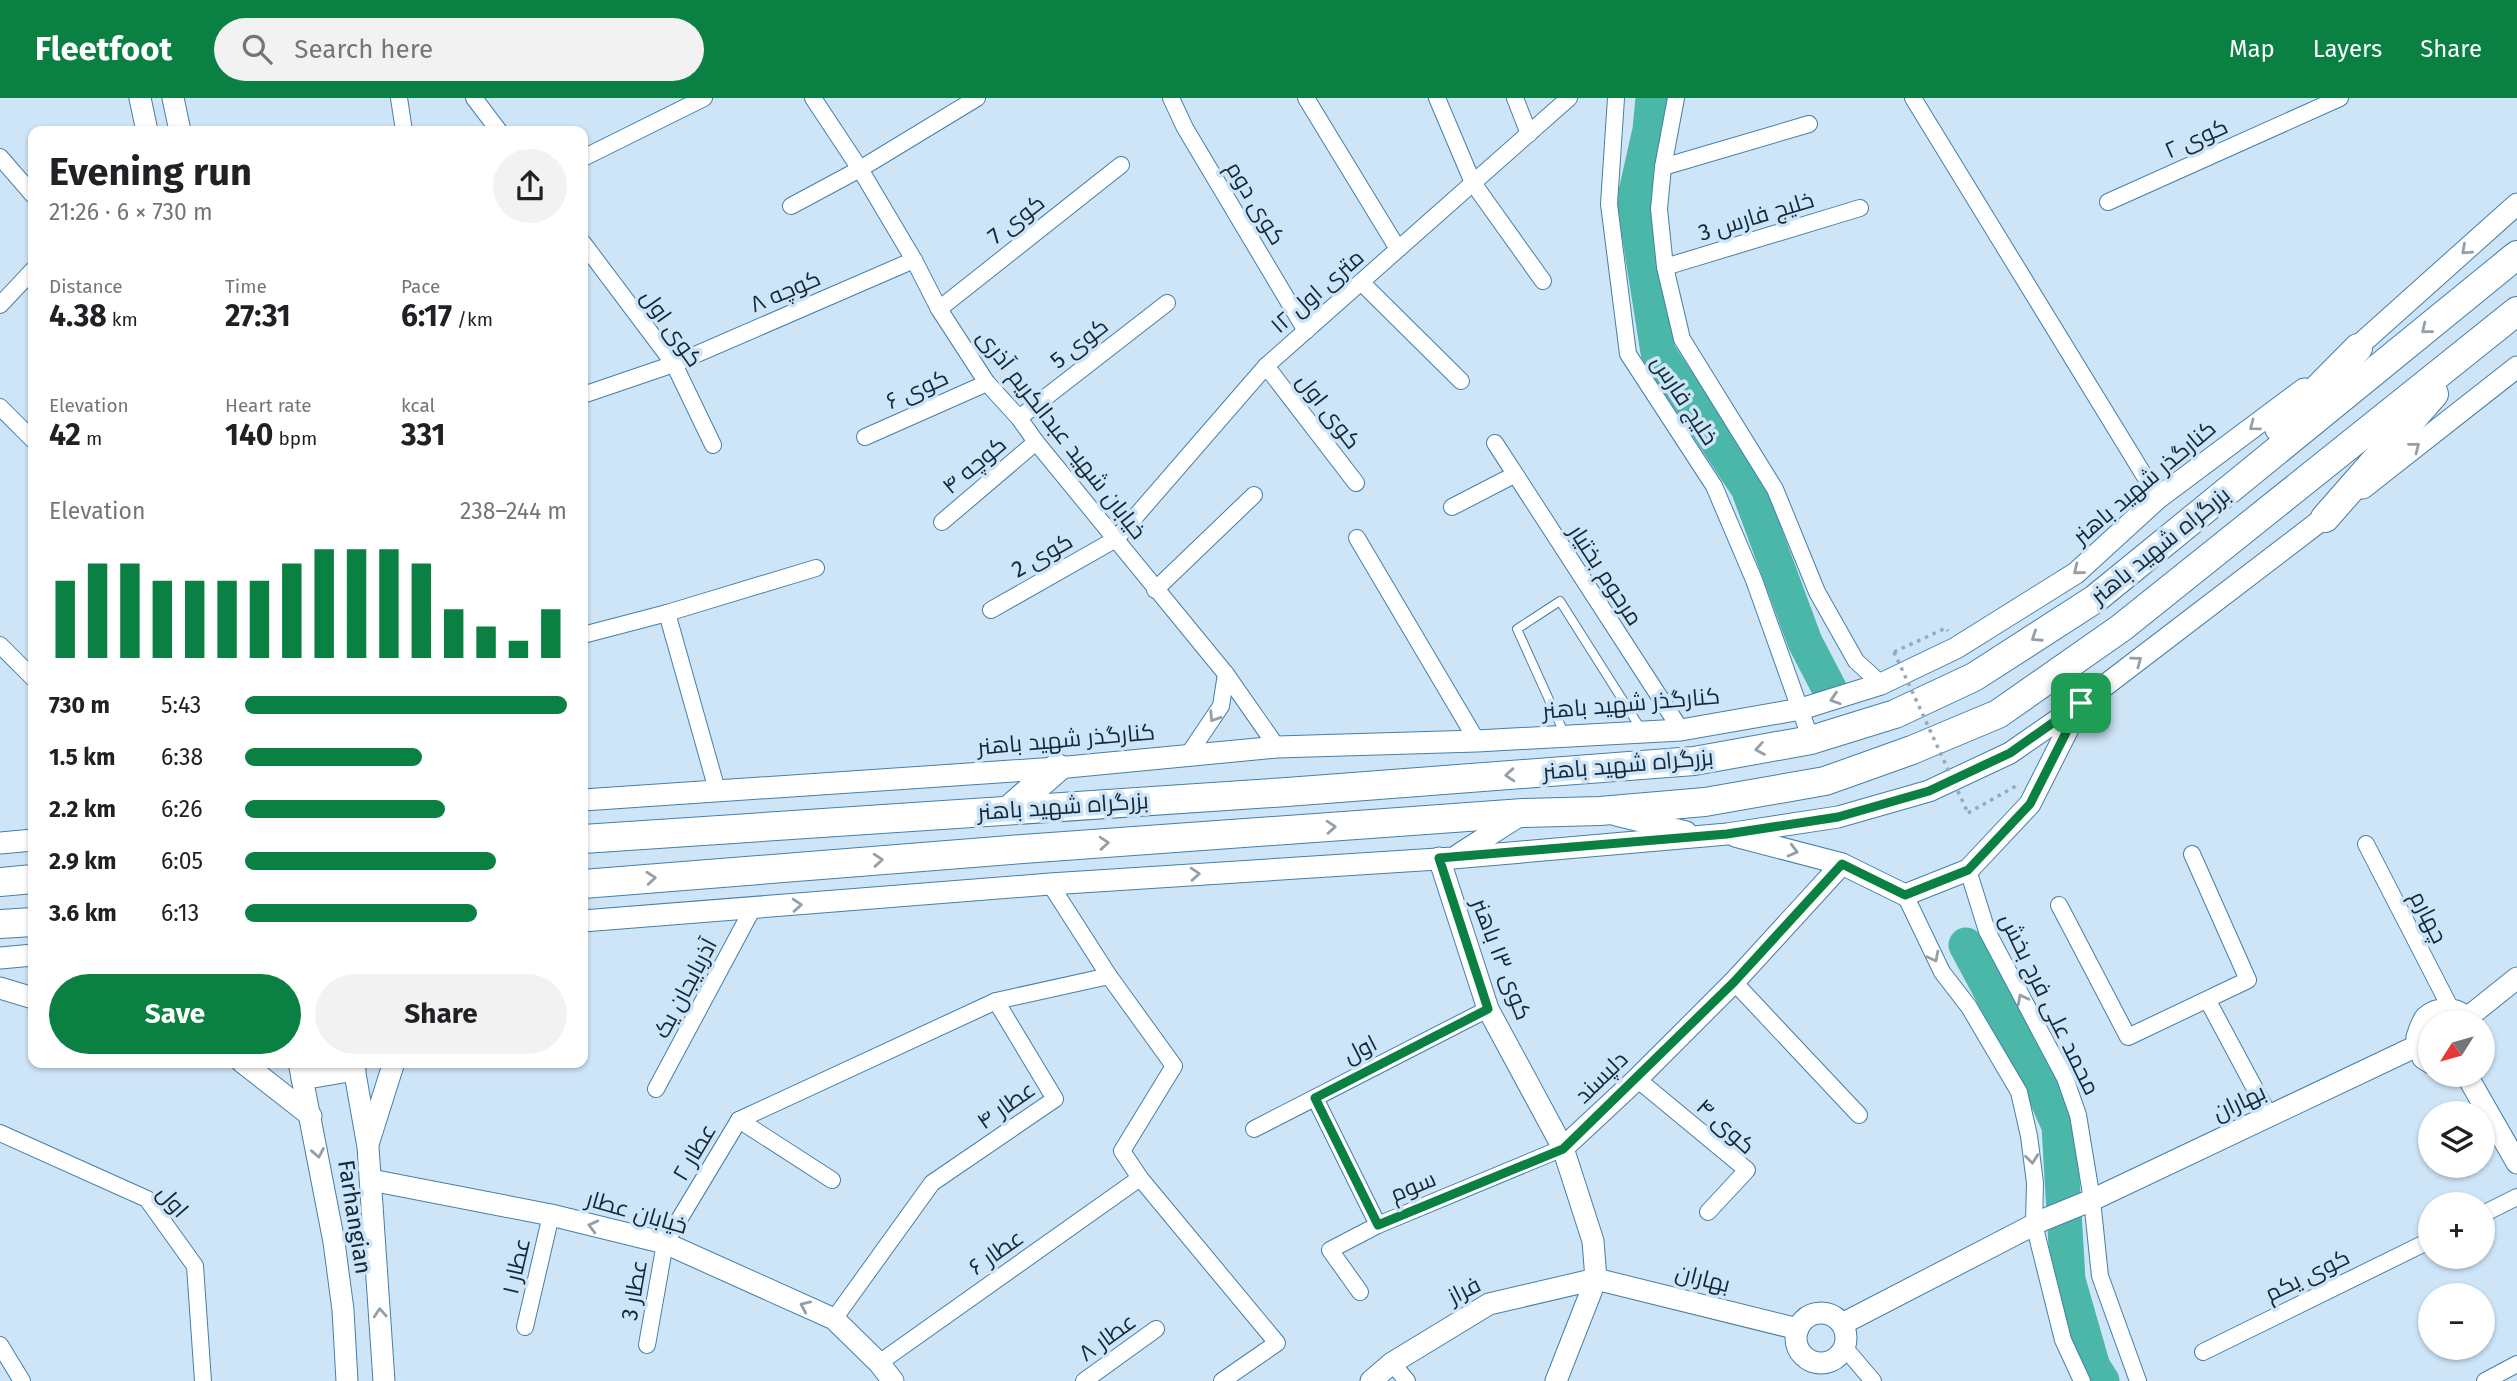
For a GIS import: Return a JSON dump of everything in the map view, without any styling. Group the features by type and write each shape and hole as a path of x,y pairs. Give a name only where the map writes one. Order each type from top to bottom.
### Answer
{"highway":[{"name":"بزرگراه شهید باهنر","path":"588,839 1287,792 1694,761 1811,740 1895,714 1975,677 2095,599 2517,255"},
{"name":"بزرگراه شهید باهنر","path":"588,884 1523,813 1600,811 1705,802 1825,781 1912,750 1998,714 2121,628 2517,311"},
{"path":"2325,518 2485,336"},
{"path":"2185,525 2358,348"},
{"path":"1010,809 1057,768"},
{"path":"0,882 28,879"},
{"path":"0,924 28,922"}],"main road":[{"path":"140,98 146,126"},
{"path":"173,98 179,126"},
{"name":"کنارگذر شهید باهنر","path":"588,800 1057,768 1276,747 1477,741 1681,730 1801,709 1881,684 1956,648 2076,573 2158,498 2358,348 2517,204"},
{"path":"588,921 1049,884 1446,858 1727,834 1838,817 1929,791 2010,753 2081,703 2325,518 2517,367"},
{"path":"1727,834 1842,864 1905,895 1968,870 2030,804 2081,703"},
{"path":"1600,811 1703,836"},
{"path":"1446,858 1523,813"},
{"path":"0,844 28,841"},
{"name":"کوی ۱۳ باهنر","path":"1446,858 1488,1009 1563,1149"},
{"name":"دلپسند","path":"1563,1149 1734,982 1842,864"},
{"path":"0,958 28,955"},
{"path":"2473,1010 2517,978"},
{"path":"0,988 28,996"},
{"name":"بهاران","path":"2038,1222 2270,1117 2418,1057"},
{"path":"250,1068 311,1116"},
{"path":"301,1071 333,1068"},
{"name":"Farhangian","path":"354,1068 368,1147 384,1381"},
{"path":"368,1147 392,1068"},
{"name":"Farhangian","path":"301,1071 334,1242 343,1310 347,1381"},
{"path":"2473,1087 2517,1163"},
{"path":"1556,1381 1596,1279 1593,1241 1563,1149"},
{"name":"خیابان عطار","path":"371,1180 551,1215 665,1243 834,1319 879,1363 893,1381"},
{"path":"1842,1324 2038,1222"},
{"name":"بهاران","path":"1596,1279 1798,1329"},
{"name":"فراز","path":"1371,1381 1392,1363 1489,1304 1596,1279"},
{"path":"1823,1312 1842,1324 1846,1340 1844,1347 1833,1360 1816,1362 1801,1353 1797,1346 1798,1329 1808,1317 1823,1312"}],"street":[{"path":"399,98 403,126"},
{"path":"474,98 495,126"},
{"path":"588,156 704,98"},
{"name":"خیابان شهید عبدالکریم آذری","path":"813,98 860,169 915,260 939,309 987,383 1019,418 1155,590 1226,674 1276,747"},
{"path":"791,206 860,169 977,98"},
{"name":"کوی دوم","path":"1171,98 1185,128 1306,331"},
{"path":"1306,98 1398,249"},
{"path":"1437,98 1473,183 1543,281"},
{"path":"1515,98 1529,134"},
{"name":"۱۲ متری اول","path":"1116,539 1266,366 1569,98"},
{"name":"خلیج فارس","path":"1616,98 1609,204 1628,354 1714,486 1754,580 1811,740"},
{"name":"خلیج فارس","path":"1676,98 1663,167 1659,209 1665,267 1682,339 1775,489 1817,592 1856,661 1881,684"},
{"path":"1913,98 2158,498"},
{"name":"کوی ۲","path":"2108,202 2340,98"},
{"path":"1663,167 1809,124"},
{"path":"0,157 28,189"},
{"name":"کوی 7","path":"939,309 1121,165"},
{"name":"خلیج فارس 3","path":"1665,267 1860,208"},
{"name":"کوی اول","path":"588,251 674,364 713,445"},
{"name":"کوچه ۸","path":"588,393 674,364 915,260"},
{"path":"0,305 28,276"},
{"path":"1361,282 1461,381"},
{"name":"کوی 5","path":"1019,418 1167,303"},
{"name":"کوی اول","path":"1266,366 1356,483"},
{"name":"کوی ۶","path":"866,437 987,383"},
{"path":"0,407 28,435"},
{"name":"کوچه ۴","path":"942,522 1036,442"},
{"name":"مرحوم بختیار","path":"1495,443 1681,730"},
{"path":"1452,507 1514,475"},
{"path":"1155,590 1254,495"},
{"path":"1357,538 1477,741"},
{"name":"کوی 2","path":"990,610 1116,539"},
{"path":"588,634 816,568"},
{"path":"667,613 717,790"},
{"path":"0,645 28,673"},
{"path":"1188,755 1221,706 1226,674"},
{"name":"چهارم","path":"2365,844 2459,1010"},
{"path":"2059,905 2128,1037 2248,980 2192,854"},
{"name":"محمد علی فرح بخش","path":"1968,870 1986,931 2065,1078 2078,1115 2086,1202 2099,1276 2138,1381"},
{"path":"1049,884 1109,976 1174,1066 1122,1152 1140,1178 1277,1343 1222,1381"},
{"path":"1905,895 1942,972 1969,1007 2019,1092 2029,1136 2038,1222 2063,1340 2082,1381"},
{"name":"آذربایجان یک","path":"656,1088 753,908"},
{"path":"739,1120 996,1001 1109,976"},
{"path":"1734,982 1859,1115"},
{"name":"عطار ۴","path":"834,1319 932,1183 1055,1099 996,1001"},
{"path":"2208,1001 2270,1117"},
{"name":"اول","path":"1254,1129 1488,1009"},
{"name":"کوی ۴","path":"1637,1079 1747,1170 1709,1212"},
{"path":"1315,1098 1378,1225"},
{"path":"739,1120 832,1180"},
{"name":"عطار ۲","path":"665,1243 739,1120"},
{"name":"اول","path":"0,1133 147,1199 195,1266 203,1381"},
{"name":"سوم","path":"1360,1292 1330,1250 1378,1225 1563,1149"},
{"name":"عطار ۶","path":"879,1363 1140,1178"},
{"path":"2495,1208 2517,1197"},
{"name":"عطار ۱","path":"525,1327 551,1215"},
{"name":"عطار 3","path":"647,1345 665,1243"},
{"name":"کوی یکم","path":"2203,1352 2418,1246"},
{"name":"عطار ۸","path":"1084,1381 1156,1329"},
{"path":"0,1345 22,1381"},
{"path":"1844,1347 1872,1381"},
{"path":"1392,1363 1408,1381"},
{"path":"2485,1381 2517,1364"}],"lane":[{"path":"1565,735 1517,629 1560,601 1643,732"}],"path":[{"path":"1946,628 1894,652 1968,813 2017,786"}],"waterway":[{"path":"1653,98 1650,130 1634,201 1658,352 1748,488 1805,642 1831,692"},
{"path":"1966,945 2039,1081 2059,1126 2068,1280 2093,1367 2102,1381"}],"route":[{"path":"2081,703 2030,804 1968,870 1905,895 1842,864 1734,982 1563,1149 1378,1225 1315,1098 1488,1009 1439,858 1727,834 1838,817 1929,791 2010,753 2081,703"}]}
